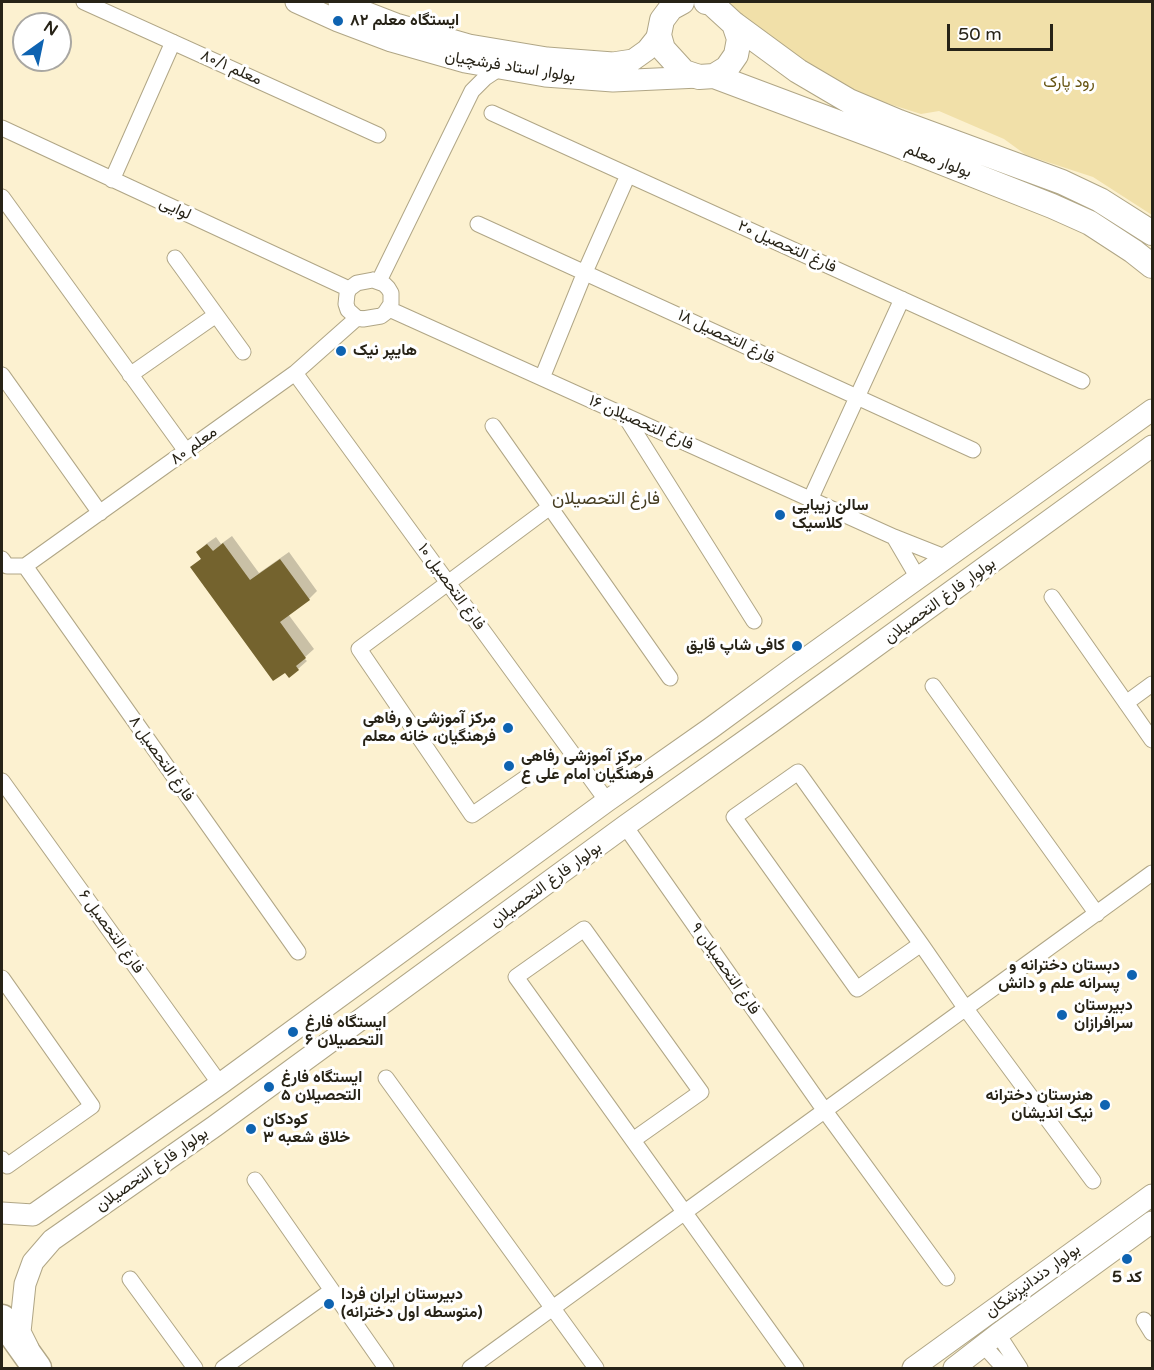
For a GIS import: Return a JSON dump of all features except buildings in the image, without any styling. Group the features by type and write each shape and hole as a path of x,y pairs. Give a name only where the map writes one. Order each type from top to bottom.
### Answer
{"highway":[{"path":"2,1319 43,1366"}],"main road":[{"name":"بولوار استاد فرشچیان","path":"296,2 391,41 465,62 545,76 613,81 706,76"},
{"name":"بولوار استاد فرشچیان","path":"339,2 396,24 469,45 547,58 613,63 633,60 647,50 659,19"},
{"path":"659,19 682,2"},
{"name":"بولوار معلم","path":"708,2 798,72 849,101 899,122 1062,182 1100,201 1152,233"},
{"name":"بولوار معلم","path":"659,19 663,49 684,72 706,76 890,142 1052,206 1090,223 1152,266"},
{"path":"706,76 727,68 736,55 738,39 734,24"},
{"name":"بولوار فارغ التحصیلان","path":"33,1215 220,1084 607,801 1152,410"},
{"name":"بولوار فارغ التحصیلان","path":"43,1366 20,1332 25,1284 33,1262 52,1240 224,1120 625,826 1152,446"},
{"path":"607,801 625,826"},
{"name":"بولوار دندانپزشکان","path":"914,1368 1152,1195"},
{"path":"2,1213 33,1215 32,1224 36,1233 52,1240"},
{"name":"بولوار دندانپزشکان","path":"954,1368 1152,1222"},
{"path":"973,1324 991,1340"}],"street":[{"name":"معلم ۸۰/۱","path":"84,2 378,135"},
{"path":"112,180 173,42"},
{"path":"465,62 472,91"},
{"path":"379,281 472,91 485,78 501,68"},
{"name":"فارغ التحصیل ۲۰","path":"492,113 1082,381"},
{"name":"لوایی","path":"2,128 349,289"},
{"path":"542,378 628,175"},
{"path":"2,197 186,452"},
{"name":"فارغ التحصیل ۱۸","path":"478,224 973,450"},
{"path":"175,258 243,352"},
{"path":"379,281 391,293 389,309 381,316 357,318 348,310 346,304 349,289 357,283 379,281"},
{"path":"810,500 902,299"},
{"name":"فارغ التحصیلان ۱۶","path":"389,309 810,500 947,558"},
{"path":"130,375 216,315"},
{"name":"معلم ۸۰","path":"25,567 295,373 357,318"},
{"name":"فارغ التحصیل ۱۰","path":"295,373 607,801"},
{"path":"2,375 100,513"},
{"path":"625,416 754,621"},
{"path":"493,426 670,678"},
{"path":"550,507 359,649 472,814 550,761"},
{"path":"894,537 918,579"},
{"path":"3,565 25,567"},
{"name":"فارغ التحصیل ۸","path":"25,567 298,952"},
{"path":"1052,597 1152,740"},
{"path":"1126,703 1152,684"},
{"path":"933,686 1097,914"},
{"path":"921,944 857,989 734,817 798,772 921,944 966,1009 1093,1181"},
{"name":"فارغ التحصیل ۶","path":"2,781 220,1084"},
{"name":"فارغ التحصیلان ۹","path":"625,826 825,1111 947,1278"},
{"path":"470,1368 1152,873"},
{"path":"633,1140 701,1092 584,929 516,977 796,1368"},
{"path":"2,978 92,1106 4,1162"},
{"path":"386,1078 596,1368"},
{"path":"255,1180 386,1368"},
{"path":"130,1279 195,1368"},
{"path":"223,1368 331,1291"},
{"path":"991,1340 1004,1368"},
{"path":"991,1340 1020,1368"}],"green space":[{"name":"رود پارک","path":"715,2 1152,2 1152,215 1093,177 1026,155 1004,139 939,111 921,114 848,91"}],"place":[{"name":"ایستگاه معلم ۸۲","path":"338,21"},
{"name":"هایپر نیک","path":"341,351"},
{"name":"سالن زیبایی کلاسیک","path":"780,515"},
{"name":"کافی شاپ قایق","path":"797,646"},
{"name":"مرکز آموزشی و رفاهی فرهنگیان، خانه معلم","path":"508,728"},
{"name":"مرکز آموزشی رفاهی فرهنگیان امام علی ع","path":"509,766"},
{"name":"دبستان دخترانه و پسرانه علم و دانش","path":"1132,975"},
{"name":"دبیرستان سرافرازان","path":"1062,1015"},
{"name":"ایستگاه فارغ التحصیلان ۶","path":"293,1032"},
{"name":"ایستگاه فارغ التحصیلان ۵","path":"269,1087"},
{"name":"هنرستان دخترانه نیک اندیشان","path":"1105,1105"},
{"name":"کودکان خلاق شعبه ۳","path":"251,1129"},
{"name":"کد 5","path":"1127,1259"},
{"name":"دبیرستان ایران فردا (متوسطه اول دخترانه)","path":"329,1304"}],"district":[{"name":"فارغ التحصیلان","path":"606,499"}]}
